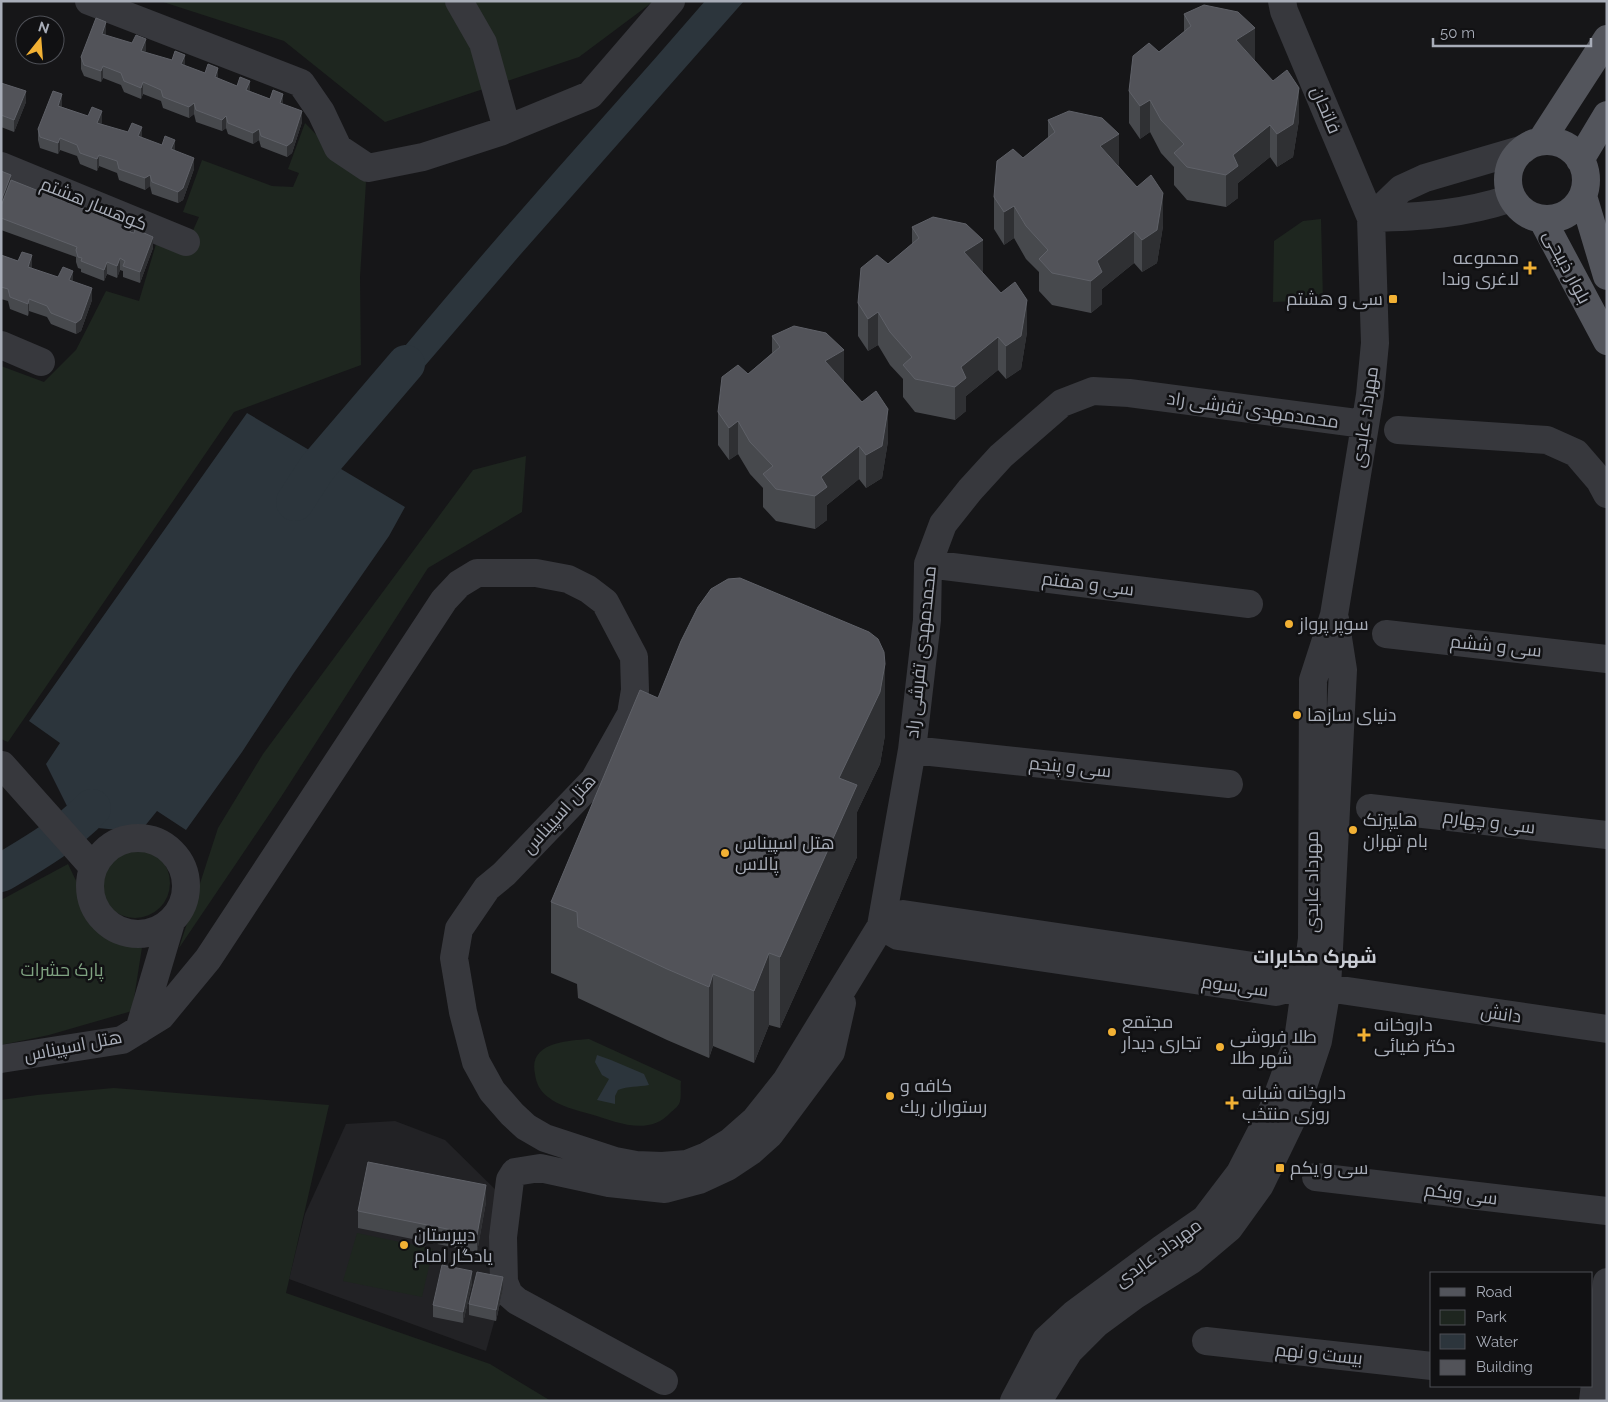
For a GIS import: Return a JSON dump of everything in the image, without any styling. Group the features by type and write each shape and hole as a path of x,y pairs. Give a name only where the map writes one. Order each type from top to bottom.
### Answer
{"main road":[{"path":"1532,145 1556,142 1570,149 1580,160 1585,172 1586,184 1583,196 1573,210 1559,218 1542,219 1530,215 1519,208 1512,198 1507,180 1512,162 1532,145 1607,39"},
{"path":"1580,160 1607,115"},
{"name":"بلوار ذبیحی","path":"1583,196 1607,276"},
{"name":"بلوار ذبیحی","path":"1542,219 1607,341"}],"street":[{"path":"88,1 301,83 322,112 338,148 368,168 423,157 507,129 590,95 671,1"},
{"path":"459,1 483,43 507,129"},
{"name":"فاتحان","path":"1282,1 1284,11 1371,218"},
{"path":"1371,218 1401,189 1425,178 1532,145"},
{"name":"کوهسار هشتم","path":"1,166 186,242"},
{"path":"1371,218 1454,213 1491,205 1512,198"},
{"name":"مهرداد عابدی","path":"1038,1401 1069,1351 1096,1324 1134,1296 1190,1261 1229,1228 1260,1185 1292,1119 1318,1041 1317,986 1312,939 1313,680 1334,615 1370,395 1375,343 1371,218"},
{"path":"1,345 41,362"},
{"name":"محمدمهدی تفرشی راد","path":"881,926 912,750 927,620 928,564 942,524 1002,456 1062,403 1093,391 1129,393 1364,424"},
{"path":"1398,430 1547,440 1576,453 1600,480 1607,494"},
{"name":"سی و هفتم","path":"928,564 1249,604"},
{"name":"هتل اسپیناس","path":"1,1059 122,1040 161,1016 208,959 444,600 459,584 478,574 536,573 568,579 588,589 605,602 634,657 635,690 631,714 594,780 504,874 487,888 460,929 454,958 463,1012 476,1062 492,1091 526,1127 545,1138 562,1144 615,1161 636,1165 688,1164 707,1156 730,1142 755,1120 786,1081 881,926"},
{"name":"سی و ششم","path":"1386,634 1607,659"},
{"name":"سی و پنجم","path":"912,750 1229,784"},
{"path":"2,765 93,867"},
{"name":"سی و چهارم","path":"1370,808 1607,835"},
{"path":"129,838 145,838 160,842 173,851 182,864 187,879 186,895 181,909 171,922 158,930 142,934 126,932 111,926 99,914 92,899 90,883 93,867 102,853 114,843 129,838"},
{"path":"139,1030 171,922"},
{"name":"سی‌سوم","path":"881,926 898,936 1276,992 1317,986"},
{"path":"664,1381 517,1301 509,1294 504,1282 503,1237 510,1180 515,1172 540,1168 610,1183 665,1189 700,1180 727,1167 770,1134 831,1052 845,986"},
{"name":"مهرداد عابدی","path":"1014,1401 1046,1340 1074,1314 1205,1219 1240,1173 1272,1111 1317,986"},
{"name":"دانش","path":"1317,986 1607,1029"},
{"name":"سی ویکم","path":"1316,1178 1607,1211"},
{"path":"1597,1389 1607,1282"},
{"name":"بیست و نهم","path":"1206,1341 1430,1366"}],"shaded area":[{"name":"دبیرستان یادگار امام","path":"395,1121 445,1140 512,1206 507,1276 486,1351 289,1279 305,1214 346,1124"}],"green space":[{"path":"160,1 654,1 579,57 385,122 284,41"},
{"path":"305,123 366,182 360,277 361,365 234,412 8,742 1,739 1,366 44,382 76,350 106,291 139,301 156,244 183,253 199,217 183,212 202,160 272,186 293,187 299,173 288,169"},
{"path":"1321,219 1323,300 1273,302 1274,241 1303,221"},
{"path":"526,456 522,512 428,568 281,797 179,948 218,828 263,754 473,470"},
{"path":"135,848 154,854 164,864 170,883 164,902 154,912 135,918 116,912 106,902 100,883 106,864 116,854"},
{"name":"پارک حشرات","path":"68,864 91,912 108,933 143,941 132,1011 49,1035 1,1045 1,900"},
{"path":"589,1039 681,1081 680,1099 675,1109 662,1120 653,1124 643,1126 632,1125 611,1121 568,1107 557,1103 545,1095 536,1081 534,1063 537,1055 551,1045"},
{"path":"114,1088 329,1105 286,1293 490,1364 551,1401 1,1401 1,1100"},
{"path":"357,1233 433,1249 422,1297 343,1281"}],"water":[{"path":"705,1 744,1 520,255 417,375 387,413 364,395 497,238"},
{"path":"247,413 405,507 389,536 293,674 242,752 186,830 157,811 140,832 87,827 78,837 60,822 69,810 46,764 60,743 29,721"},
{"path":"42,837 54,855 1,883 1,861"},
{"path":"597,1055 644,1074 649,1085 618,1090 615,1096 615,1104 597,1100 609,1079 602,1075 595,1062"}],"building":[{"path":"1204,5 1238,12 1255,28 1236,40 1273,81 1287,70 1299,88 1293,124 1277,134 1270,125 1233,155 1238,166 1226,175 1187,167 1174,153 1184,144 1161,120 1150,100 1140,106 1129,91 1133,56 1149,43 1159,52 1191,26 1184,14"},
{"path":"96,18 106,22 102,34 132,43 136,35 146,39 141,51 172,60 175,51 185,55 181,64 205,73 208,64 218,68 215,77 237,86 240,77 250,81 246,90 270,99 273,90 283,94 280,103 302,111 292,142 287,146 261,136 259,129 253,133 228,123 226,116 222,120 196,110 194,103 189,107 163,97 161,90 143,82 141,88 124,81 121,73 103,66 101,71 84,65 81,57"},
{"path":"1,83 26,91 14,120 1,115"},
{"path":"53,91 62,94 58,106 88,116 92,107 102,111 97,123 128,132 132,123 142,127 138,136 162,145 165,136 175,140 171,149 194,158 183,188 178,192 152,182 150,175 145,178 119,169 117,161 99,155 97,159 80,153 77,145 60,138 58,143 40,137 38,129"},
{"path":"1069,111 1102,118 1119,134 1100,146 1137,187 1151,175 1163,193 1157,230 1142,240 1134,231 1097,261 1102,272 1091,281 1052,273 1039,259 1048,250 1026,226 1014,206 1004,212 994,197 997,161 1013,149 1023,158 1055,132 1048,120"},
{"path":"1,171 11,175 1,201"},
{"path":"11,180 132,228 130,232 134,233 135,229 153,237 140,272 123,266 125,261 120,258 117,266 107,262 104,270 81,261 82,258 78,257 76,250 77,247 1,218 1,206"},
{"path":"933,217 966,224 983,240 964,252 1001,293 1015,282 1027,300 1021,336 1006,346 998,337 961,367 966,378 955,387 915,379 903,365 912,357 890,332 878,312 868,319 858,303 861,268 877,255 888,264 919,238 912,227"},
{"path":"22,252 32,255 28,267 58,277 63,267 73,271 69,280 92,288 81,319 76,323 51,313 47,306 29,299 28,304 10,297 8,289 1,287 1,255 18,261"},
{"path":"794,326 826,333 844,350 825,361 862,402 876,391 888,409 882,446 866,455 859,446 821,477 827,487 815,496 776,489 763,474 773,466 750,442 738,421 729,428 718,412 722,377 738,365 748,374 780,347 772,336"},
{"name":"هتل اسپیناس پالاس","path":"740,578 869,632 878,639 884,652 885,664 880,692 839,778 857,785 780,957 769,953 754,991 713,974 709,987 667,969 578,927 577,912 551,902 640,690 658,698 681,641 698,607 711,589 728,579"},
{"path":"368,1162 486,1185 477,1235 358,1211"},
{"path":"442,1265 472,1271 463,1312 433,1305"},
{"path":"477,1272 503,1277 496,1310 469,1304"}],"waterway":[{"path":"295,502 317,468 406,364"},
{"path":"1,873 60,835 92,808"}],"place":[{"name":"محموعه لاغری وندا","path":"1530,268"},
{"name":"سی و هشتم","path":"1393,299"},
{"name":"سوپر پرواز","path":"1289,624"},
{"name":"دنیای سازها","path":"1297,715"},
{"name":"هایپرتک بام تهران","path":"1353,830"},
{"name":"هتل اسپیناس پالاس","path":"725,853"},
{"name":"مجتمع تجاری دیدار","path":"1112,1032"},
{"name":"داروخانه دکتر ضیائی","path":"1364,1035"},
{"name":"طلا فروشی شهر طلا","path":"1220,1047"},
{"name":"كافه و رستوران ريك","path":"890,1096"},
{"name":"داروخانه شبانه روزی منتخب","path":"1232,1103"},
{"name":"سی و یکم","path":"1280,1168"},
{"name":"دبیرستان یادگار امام","path":"404,1245"}],"district":[{"name":"شهرک مخابرات","path":"1315,956"}]}
